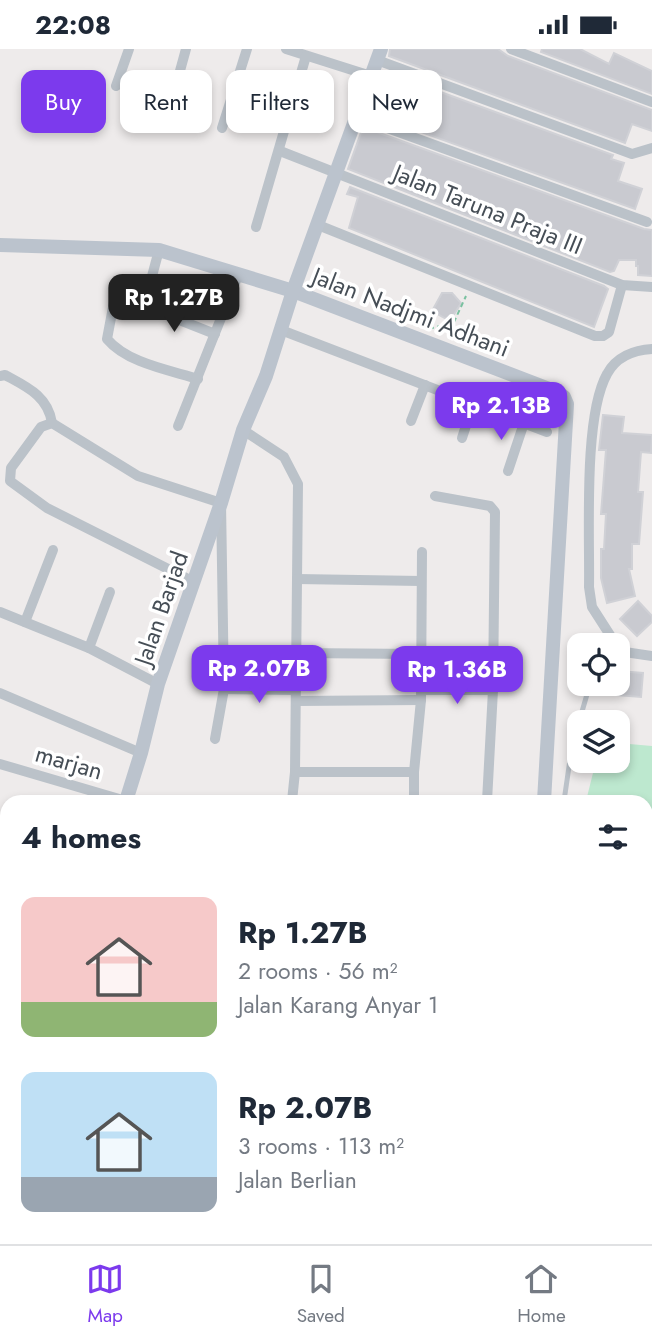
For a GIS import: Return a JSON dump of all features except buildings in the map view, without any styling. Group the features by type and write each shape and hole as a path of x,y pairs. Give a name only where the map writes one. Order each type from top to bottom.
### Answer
{"main road":[{"name":"Jalan Barjad","path":"128,795 158,684 221,503 243,430 266,376 293,291 351,133"},
{"name":"Jalan Nadjmi Adhani","path":"0,245 159,250 293,291 557,392 564,397 567,404 544,795"}],"street":[{"path":"116,86 129,49"},
{"path":"180,70 186,49"},
{"path":"222,128 247,49"},
{"path":"286,49 352,70"},
{"path":"511,49 652,102"},
{"path":"379,54 632,154 652,148"},
{"path":"256,227 306,56"},
{"path":"400,133 647,222"},
{"name":"Jalan Taruna Praja III","path":"280,151 622,285 652,287"},
{"path":"318,225 595,336 603,336 609,332 622,285"},
{"path":"144,306 159,250"},
{"path":"178,426 239,273"},
{"path":"198,379 137,359 112,345 107,339 114,302 120,297 215,334"},
{"path":"281,330 547,432"},
{"path":"608,633 592,607 589,587 591,460 595,416 607,373 622,357 640,350 652,349"},
{"path":"0,376 5,375 37,393 50,410 52,423 138,476 221,503 224,689 215,739"},
{"path":"411,421 425,385"},
{"path":"462,438 473,404"},
{"path":"52,423 41,427 10,468 10,481 47,508 194,582"},
{"path":"508,471 524,423"},
{"path":"243,430 284,457 298,484 293,795"},
{"path":"435,496 490,506 495,512 494,690 487,795"},
{"path":"25,622 52,550"},
{"path":"414,795 421,695 422,552"},
{"path":"297,579 421,581"},
{"path":"89,648 110,592"},
{"path":"0,612 89,648 158,684"},
{"path":"630,650 651,654"},
{"path":"296,653 421,654"},
{"path":"224,689 296,696 421,695 494,690"},
{"path":"0,693 141,753"},
{"name":"marjan","path":"0,764 106,795"},
{"path":"295,772 414,772"}],"lane":[{"path":"565,795 572,746 587,696"}],"path":[{"path":"408,335 454,322 471,286"}],"green space":[{"path":"630,744 652,746 652,795 588,795 593,773 630,773"}]}
